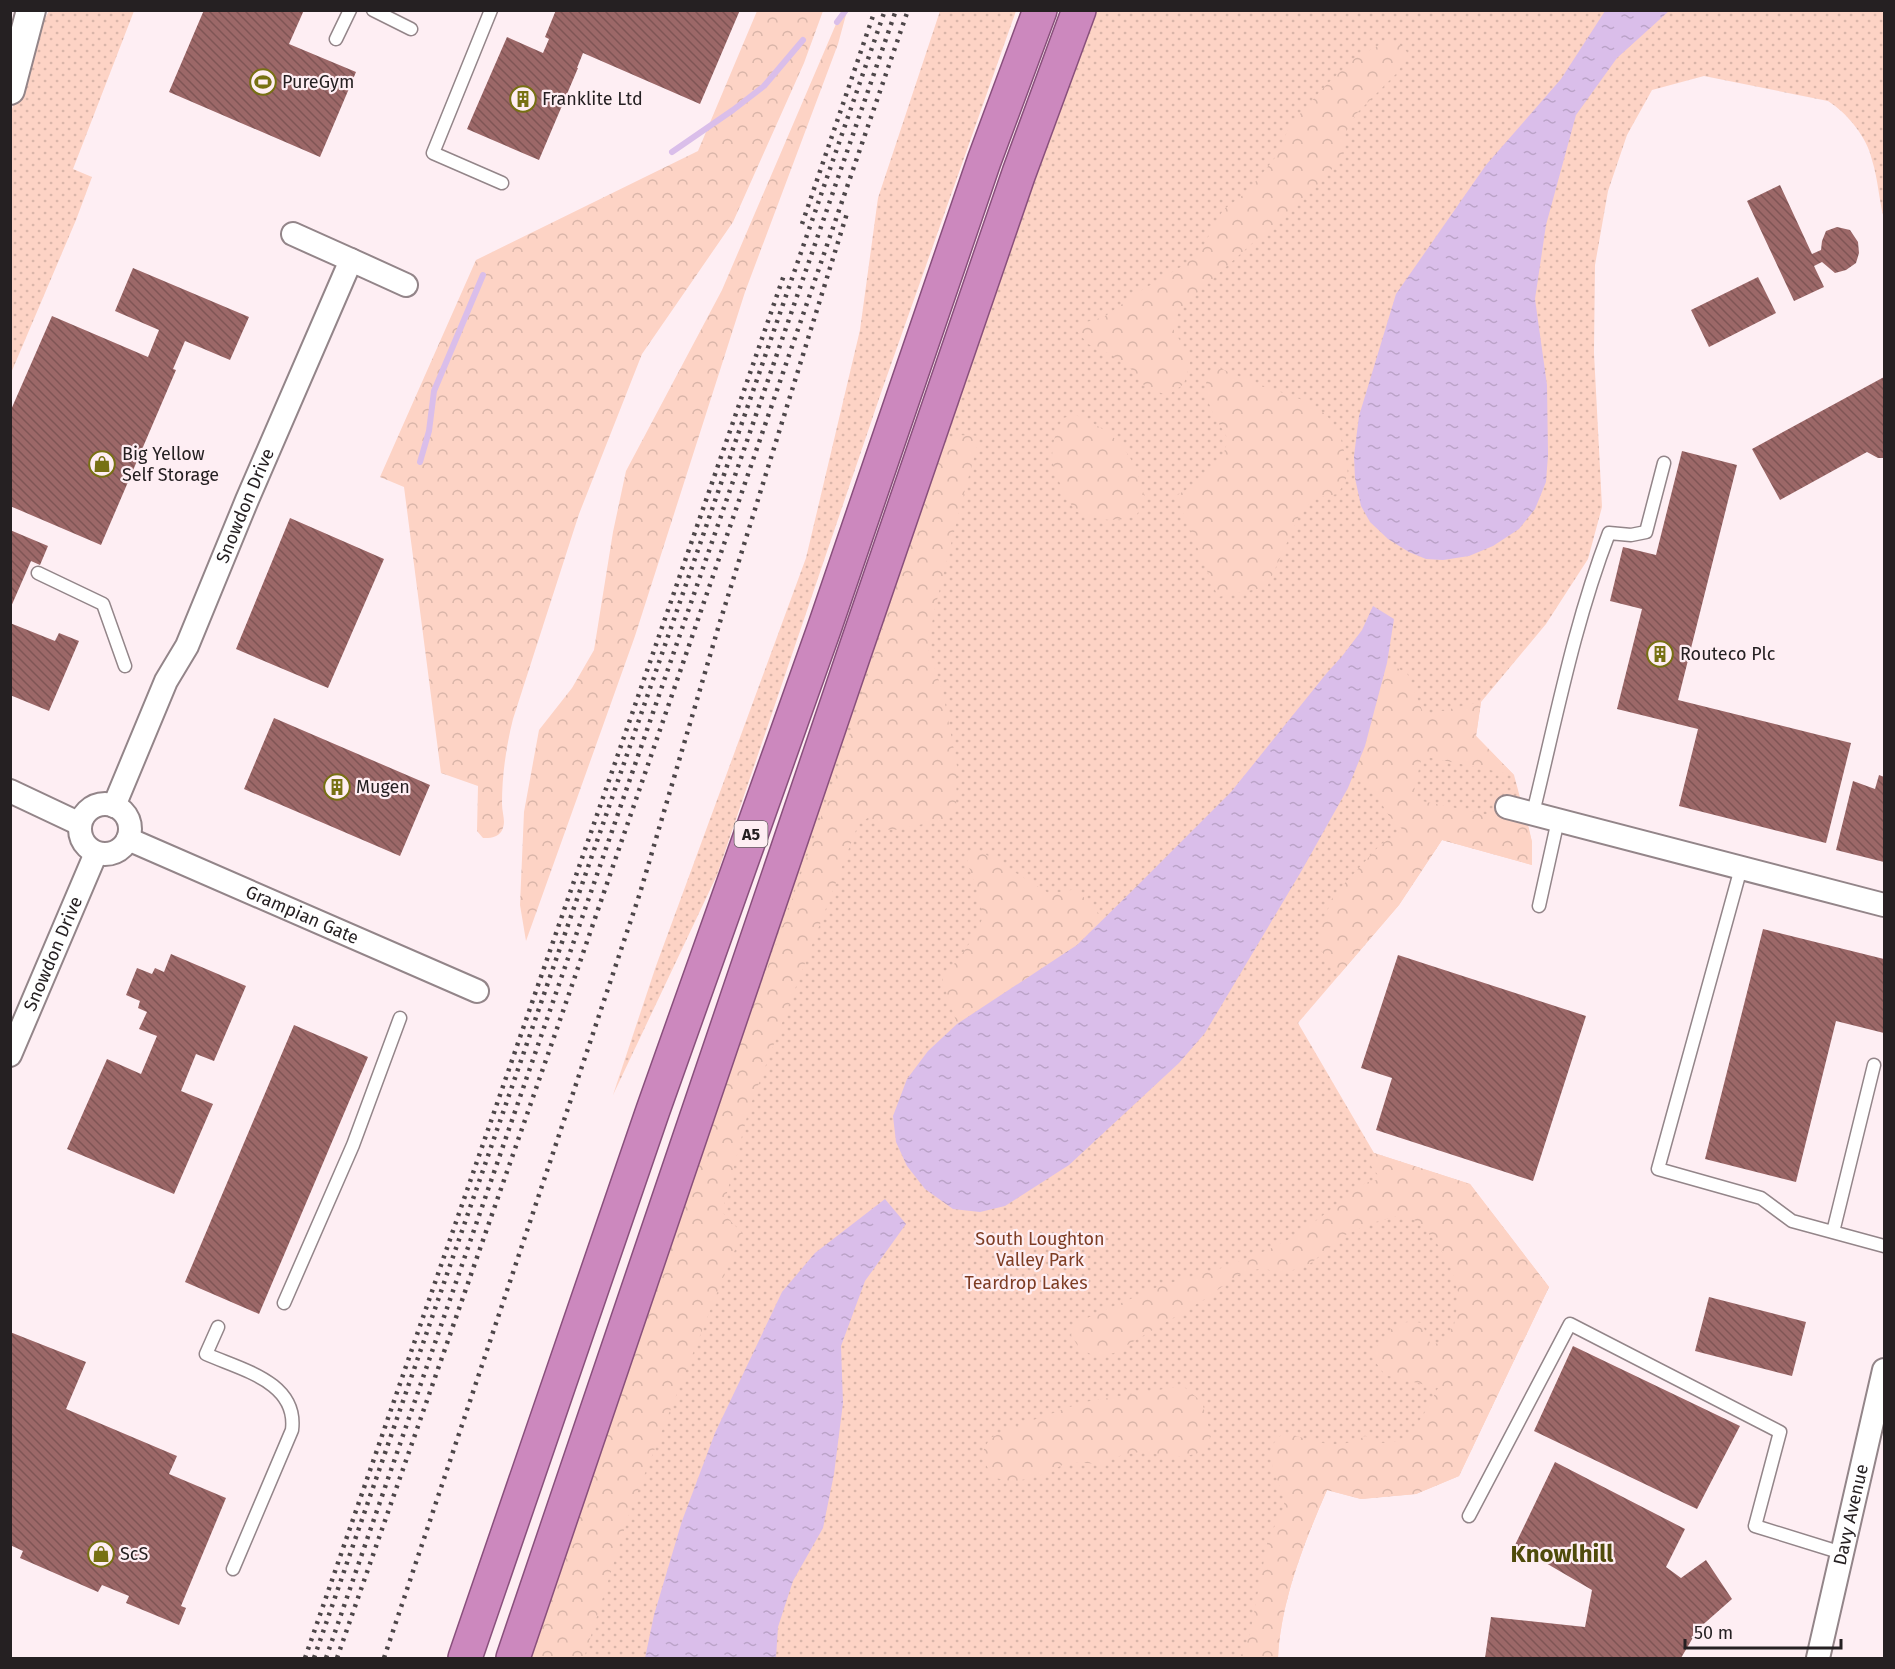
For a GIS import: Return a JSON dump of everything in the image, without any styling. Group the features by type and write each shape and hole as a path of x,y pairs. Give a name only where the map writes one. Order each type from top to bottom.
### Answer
{"highway":[{"name":"A5","path":"465,1659 653,1110 824,629 984,161 1040,10"},
{"name":"A5","path":"513,1659 852,659 1019,173 1079,10"}],"street":[{"path":"10,90 31,10"},
{"path":"293,234 406,285"},
{"name":"Snowdon Drive","path":"114,806 166,681 187,646 247,500 351,260"},
{"path":"10,791 80,824"},
{"path":"103,804 114,806 123,812 129,823 128,839 119,849 111,853 96,853 86,846 80,835 80,824 88,810 95,806 103,804"},
{"path":"1507,807 1884,905"},
{"name":"Grampian Gate","path":"128,839 477,991"},
{"name":"Snowdon Drive","path":"10,1055 96,853"},
{"name":"Davy Avenue","path":"1818,1659 1884,1370"}],"lane":[{"path":"336,39 350,10"},
{"path":"373,10 411,29"},
{"path":"491,10 433,153 502,183"},
{"path":"1533,813 1563,682 1590,583 1609,533 1630,535 1646,532 1664,463"},
{"path":"39,573 103,604 125,666"},
{"path":"1539,906 1558,820"},
{"path":"1742,868 1658,1169 1761,1198 1792,1221 1884,1246"},
{"path":"284,1303 353,1145 400,1018"},
{"path":"1833,1232 1874,1065"},
{"path":"1469,1516 1570,1324 1780,1432 1755,1526 1842,1553"},
{"path":"218,1327 206,1353 271,1383 282,1392 294,1417 292,1430 233,1569"}],"green space":[{"path":"842,10 847,11 838,44 745,292 635,636 526,941 520,905 524,812 539,730 572,688 594,650 613,532 626,471 722,290"},
{"path":"49,11 134,11 73,169 92,177 11,373 11,113 29,47"},
{"path":"757,11 823,11 804,63 733,222 642,354 579,514 513,719 504,772 503,829 495,837 483,838 477,831 478,786 441,773 404,487 380,477 476,260 698,151"},
{"path":"940,11 1016,11 882,390 717,875 613,1095 656,966 806,558 860,330 878,198"},
{"name":"Teardrop Lakes","path":"1079,11 1884,11 1884,219 1874,167 1866,143 1849,119 1828,101 1704,76 1652,90 1627,135 1608,191 1595,265 1594,353 1602,507 1588,559 1546,624 1481,702 1476,736 1514,775 1532,842 1532,865 1442,840 1399,905 1298,1023 1374,1153 1470,1184 1549,1287 1459,1476 1416,1494 1361,1499 1327,1490 1295,1572 1284,1615 1278,1658 513,1658"},
{"path":"1385,42 1399,44 1407,52 1399,71 1356,114 1345,134 1344,153 1325,178 1197,293 1178,313 1173,329 1191,359 1184,384 1168,395 1147,389 1132,370 1112,355 1088,344 1077,331 1079,324 1104,317 1142,290 1184,265 1202,248 1223,210 1247,192 1274,159 1291,124 1326,85 1355,58"},
{"path":"1215,366 1303,400 1325,414 1340,436 1347,470 1338,494 1314,498 1300,514 1267,587 1218,597 1176,496 1209,474 1225,450 1228,439 1213,412 1206,393 1209,375"},
{"path":"1076,415 1114,438 1130,458 1145,500 1136,516 1105,520 1075,511 1057,476 1052,456 1053,444 1063,418"},
{"path":"958,435 980,436 934,612 928,648 943,693 957,766 956,808 943,820 894,830 879,829 869,817 858,825 749,1109 722,1212 743,1234 731,1258 630,1511 584,1658 527,1658 636,1350 705,1134 779,937 847,742 902,565 940,457"},
{"path":"1387,663 1407,673 1424,715 1481,702 1476,736 1514,775 1422,756 1412,799 1504,818 1525,811 1532,842 1532,865 1442,840 1399,905 1339,975 1320,949 1320,930 1333,896 1380,845 1403,830 1389,816 1377,796 1353,775 1365,746"},
{"path":"972,852 985,854 1050,894 1076,889 1104,919 1077,945 957,1024 942,979 972,940 982,917 979,896 967,862"},
{"path":"1374,1153 1470,1184 1549,1287 1459,1476 1416,1494 1361,1499 1327,1490 1295,1572 1284,1615 1278,1658 1237,1658 1242,1654 1250,1634 1268,1539 1282,1512 1285,1500 1273,1469 1272,1445 1284,1432 1335,1444 1355,1441 1365,1436 1383,1443 1393,1442 1410,1432 1423,1415 1438,1388 1385,1375 1371,1356 1391,1329 1404,1323 1422,1323 1430,1343 1441,1344 1454,1325 1459,1296 1451,1267 1438,1245 1419,1222 1400,1215 1369,1224 1345,1235 1311,1263 1283,1274 1262,1268 1238,1275 1205,1299 1114,1353 1096,1357 1079,1348 1071,1335 1078,1322 1160,1286 1225,1267 1291,1238 1365,1183 1381,1179 1371,1166"},
{"path":"1183,1386 1202,1402 1211,1436 1197,1454 1169,1458 1146,1451 1122,1455 1100,1464 1069,1462 1041,1475 1014,1482 991,1477 982,1453 990,1438 1084,1402"}],"water":[{"path":"1605,11 1669,11 1617,58 1576,115 1546,225 1535,299 1547,385 1546,482 1535,509 1519,529 1493,546 1469,556 1443,560 1426,559 1388,539 1370,522 1361,506 1355,478 1354,456 1359,416 1396,294 1486,165 1561,79"},
{"path":"1373,606 1394,619 1387,663 1365,746 1348,788 1205,1033 1179,1063 1069,1165 1005,1206 980,1212 953,1209 925,1189 907,1166 896,1142 893,1116 907,1079 928,1051 957,1024 1077,945 1231,792 1343,655 1362,630"},
{"path":"885,1199 906,1224 865,1281 841,1346 843,1403 834,1474 823,1528 793,1581 778,1627 776,1658 645,1658 654,1615 682,1521 715,1433 782,1292 815,1253"}],"building":[{"name":"PureGym","path":"204,10 304,10 289,44 356,72 320,157 169,92"},
{"path":"556,10 740,10 700,104 583,53 539,160 467,129 507,37 543,53 549,39 545,37"},
{"path":"1780,185 1812,254 1821,250 1826,231 1837,227 1850,230 1858,242 1859,253 1856,263 1846,270 1835,273 1822,262 1814,266 1824,287 1794,301 1747,201"},
{"path":"133,268 249,317 230,360 185,341 173,369 176,370 101,545 10,506 10,412 52,316 148,357 159,330 115,311"},
{"path":"1758,277 1776,313 1709,347 1691,310"},
{"path":"1884,377 1884,458 1878,458 1867,452 1780,500 1752,449"},
{"name":"Routeco Plc","path":"1682,451 1737,465 1678,700 1851,743 1826,843 1679,806 1698,729 1617,709 1642,609 1610,601 1623,547 1656,555"},
{"path":"290,518 384,559 328,688 236,649"},
{"path":"10,530 48,546 40,565 31,561 10,609"},
{"path":"10,623 55,641 59,633 79,641 49,711 10,695"},
{"name":"Mugen","path":"274,718 430,785 400,856 244,789"},
{"path":"1879,775 1884,777 1884,862 1836,850 1853,781 1875,789"},
{"path":"1763,929 1884,959 1884,1033 1836,1021 1796,1182 1705,1159"},
{"path":"171,954 246,986 214,1061 196,1054 181,1091 213,1104 174,1194 67,1149 107,1059 141,1074 157,1036 139,1029 147,1012 138,1008 140,1001 126,995 137,968 152,974 155,968 164,972"},
{"path":"1398,955 1586,1016 1533,1181 1376,1130 1392,1078 1361,1068"},
{"path":"294,1025 368,1057 259,1314 185,1282"},
{"path":"1709,1297 1806,1322 1792,1376 1695,1351"},
{"path":"10,1332 86,1362 66,1409 177,1456 169,1474 226,1498 181,1606 186,1608 179,1625 126,1603 129,1596 102,1585 98,1592 20,1558 23,1551 10,1545"},
{"path":"1573,1346 1740,1426 1697,1509 1534,1431"},
{"path":"1555,1462 1685,1529 1666,1567 1681,1578 1706,1560 1732,1599 1698,1629 1681,1658 1485,1658 1491,1617 1585,1627 1592,1590 1515,1545"}],"waterway":[{"path":"837,22 846,10"},
{"path":"672,152 764,86 803,40"},
{"path":"420,462 429,431 434,391 483,275"}],"railway":[{"path":"802,224 875,10"},
{"path":"314,1658 885,10"},
{"path":"326,1658 896,10"},
{"path":"337,1658 561,1017 908,10"},
{"path":"384,1658 640,893 719,625 848,210"},
{"path":"305,1658 784,275"}],"place":[{"name":"PureGym","path":"263,82"},
{"name":"Franklite Ltd","path":"523,99"},
{"name":"Big Yellow Self Storage","path":"102,464"},
{"name":"Routeco Plc","path":"1660,654"},
{"name":"Mugen","path":"337,787"},
{"name":"ScS","path":"101,1554"}],"district":[{"name":"Knowlhill","path":"1562,1554"}],"park label":[{"name":"South Loughton Valley Park","path":"1040,1249"}]}
